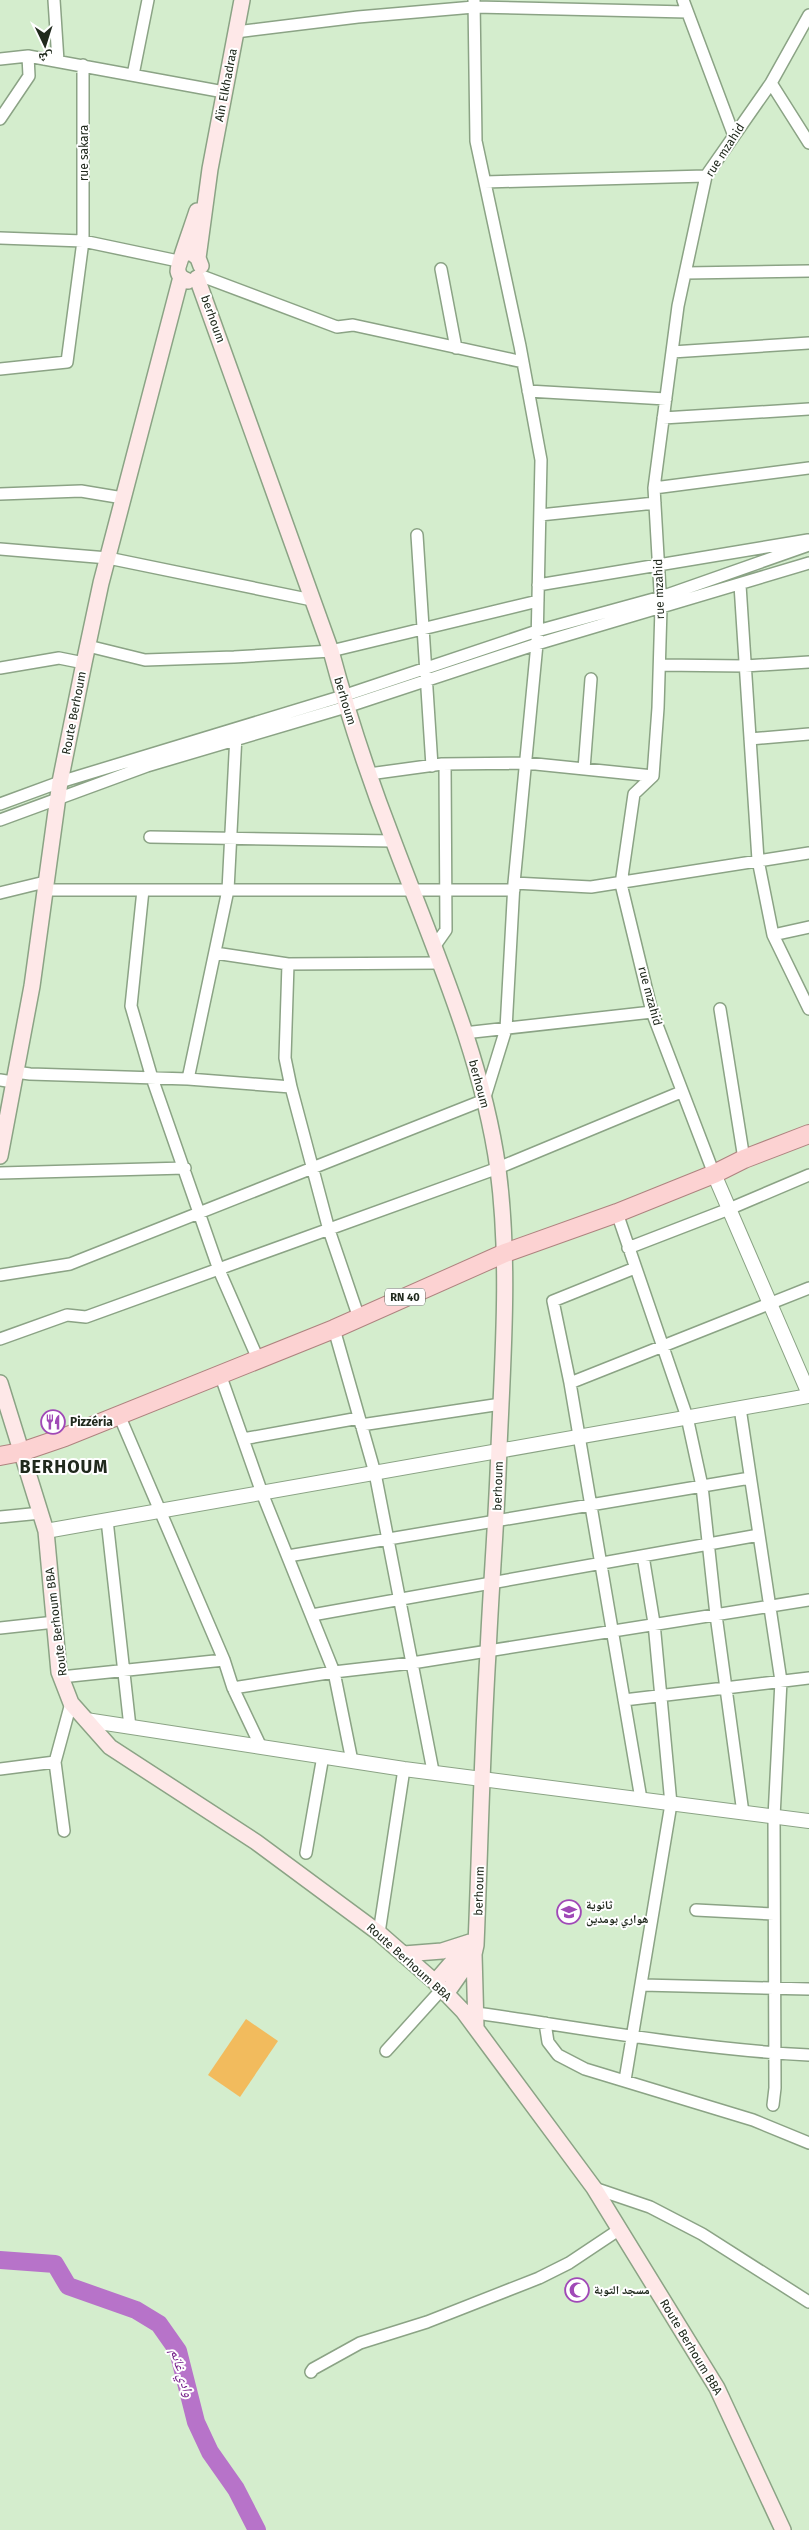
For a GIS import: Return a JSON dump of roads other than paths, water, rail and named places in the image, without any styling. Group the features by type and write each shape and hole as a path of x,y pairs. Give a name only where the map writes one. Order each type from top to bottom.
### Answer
{"main road":[{"name":"Aïn Elkhadraa","path":"187,258 210,169 242,0"},
{"path":"187,258 201,267 198,276 194,281 187,281 181,277 177,270 187,258"},
{"name":"berhoum","path":"198,276 331,651 344,701 369,774 393,841 414,890 464,1033 484,1100 498,1168 504,1253 501,1404 497,1521 488,1651 472,2018"},
{"name":"Route Berhoum","path":"0,1156 9,1078 32,986 60,782 84,663 123,498 181,277"},
{"name":"RN 40","path":"0,1456 22,1452 119,1415 334,1329 504,1253 617,1213 714,1174 744,1158 809,1134"},
{"path":"0,1383 22,1452"},
{"name":"Route Berhoum BBA","path":"22,1452 46,1531 61,1677 71,1703 110,1747 256,1842 379,1933 472,2018 594,2188 717,2388 783,2530"},
{"path":"404,1954 433,1953 474,1944"},
{"path":"441,1988 474,1944"}],"street":[{"path":"54,0 58,61"},
{"path":"133,75 148,0"},
{"path":"683,0 734,136"},
{"path":"0,1275 70,1264 484,1100 506,1029 514,887 537,644 541,460 523,362 476,141 474,3"},
{"path":"236,32 474,3 687,12"},
{"name":"rue mzahid","path":"714,1174 681,1092 652,1012 621,884 634,794 653,776 660,665 661,602 654,488 678,306 706,176 771,83 809,15"},
{"path":"0,119 29,76 28,56"},
{"path":"0,59 28,56 224,92"},
{"name":"rue sakara","path":"0,369 67,362 84,241 83,65"},
{"path":"771,83 809,143"},
{"path":"485,182 706,176"},
{"path":"0,238 84,241 187,258"},
{"path":"442,269 456,348"},
{"path":"686,273 809,270"},
{"path":"198,276 336,327 353,325 523,362"},
{"path":"672,352 809,343"},
{"path":"528,391 666,399"},
{"path":"663,418 809,409"},
{"path":"654,488 809,468"},
{"path":"0,494 81,491 123,498"},
{"path":"540,515 655,503"},
{"path":"417,535 432,766"},
{"path":"538,586 809,540"},
{"path":"0,804 60,782 237,728 426,680 661,602 809,545"},
{"path":"0,549 108,558 312,600"},
{"path":"0,820 147,766 236,740 344,701 427,668 537,631 740,585 809,563"},
{"path":"740,585 758,860 773,935 809,1009"},
{"path":"88,646 145,660 331,651 538,601"},
{"path":"0,668 59,658 84,663"},
{"path":"660,665 745,666 809,662"},
{"path":"584,769 591,680"},
{"path":"188,1079 228,890 237,728"},
{"path":"750,739 809,734"},
{"path":"369,774 446,764 526,763 653,776"},
{"path":"434,947 446,930 446,764"},
{"path":"150,836 393,841"},
{"path":"0,893 45,886 143,890 446,891 514,887 591,887 621,884 809,853"},
{"path":"143,890 131,1006 152,1078 185,1168 219,1270 258,1359"},
{"path":"773,935 809,927"},
{"path":"215,953 288,964 439,963"},
{"path":"288,964 285,1058 291,1088 329,1230 359,1318"},
{"path":"720,1009 744,1158"},
{"path":"464,1033 652,1012"},
{"path":"9,1078 30,1074 188,1079 291,1088"},
{"path":"0,1339 67,1315 86,1317 219,1270 498,1168 681,1092"},
{"path":"0,1173 185,1168"},
{"path":"46,1531 809,1395 714,1174"},
{"path":"628,1248 729,1209 809,1175"},
{"path":"617,1213 687,1417 702,1486 716,1615 743,1813"},
{"path":"635,1268 553,1301 570,1383 640,1799"},
{"path":"570,1383 809,1288"},
{"path":"334,1329 375,1473 433,1771"},
{"path":"220,1374 262,1493 334,1672 352,1761"},
{"path":"243,1439 501,1404"},
{"path":"740,1408 781,1681 774,1817 775,2053 773,2105"},
{"path":"119,1415 224,1660 233,1688 261,1747"},
{"path":"288,1556 750,1478"},
{"path":"0,1517 41,1513"},
{"path":"107,1520 130,1727"},
{"path":"312,1615 759,1535"},
{"path":"625,2080 671,1804 654,1623 643,1556"},
{"path":"233,1688 334,1672 412,1663 654,1623 809,1600"},
{"path":"0,1628 55,1622"},
{"path":"61,1677 224,1660"},
{"path":"624,1700 809,1678"},
{"path":"64,1831 55,1762 71,1703"},
{"path":"86,1720 404,1769 433,1771 809,1822"},
{"path":"306,1853 322,1756"},
{"path":"0,1769 55,1762"},
{"path":"379,1933 404,1769"},
{"path":"696,1910 774,1914"},
{"path":"642,1985 809,1989"},
{"path":"386,2051 441,1988"},
{"path":"472,2018 545,2023 775,2053 809,2055"},
{"path":"545,2023 548,2042 558,2055 585,2069 753,2120 809,2143"},
{"path":"594,2188 650,2207 676,2220 809,2302"},
{"path":"311,2372 313,2369 360,2342 427,2322 539,2278 568,2263 620,2229"}],"waterway":[{"name":"وادي غانم","path":"0,2260 55,2264 68,2286 136,2310 159,2324 178,2351 196,2422 210,2452 236,2489 257,2530"}],"place":[{"name":"Pizzéria","path":"53,1422"},
{"name":"ثانوية هواري بومدين","path":"569,1912"},
{"name":"مسجد التوبة","path":"577,2290"}],"district":[{"name":"BERHOUM","path":"64,1467"}]}
